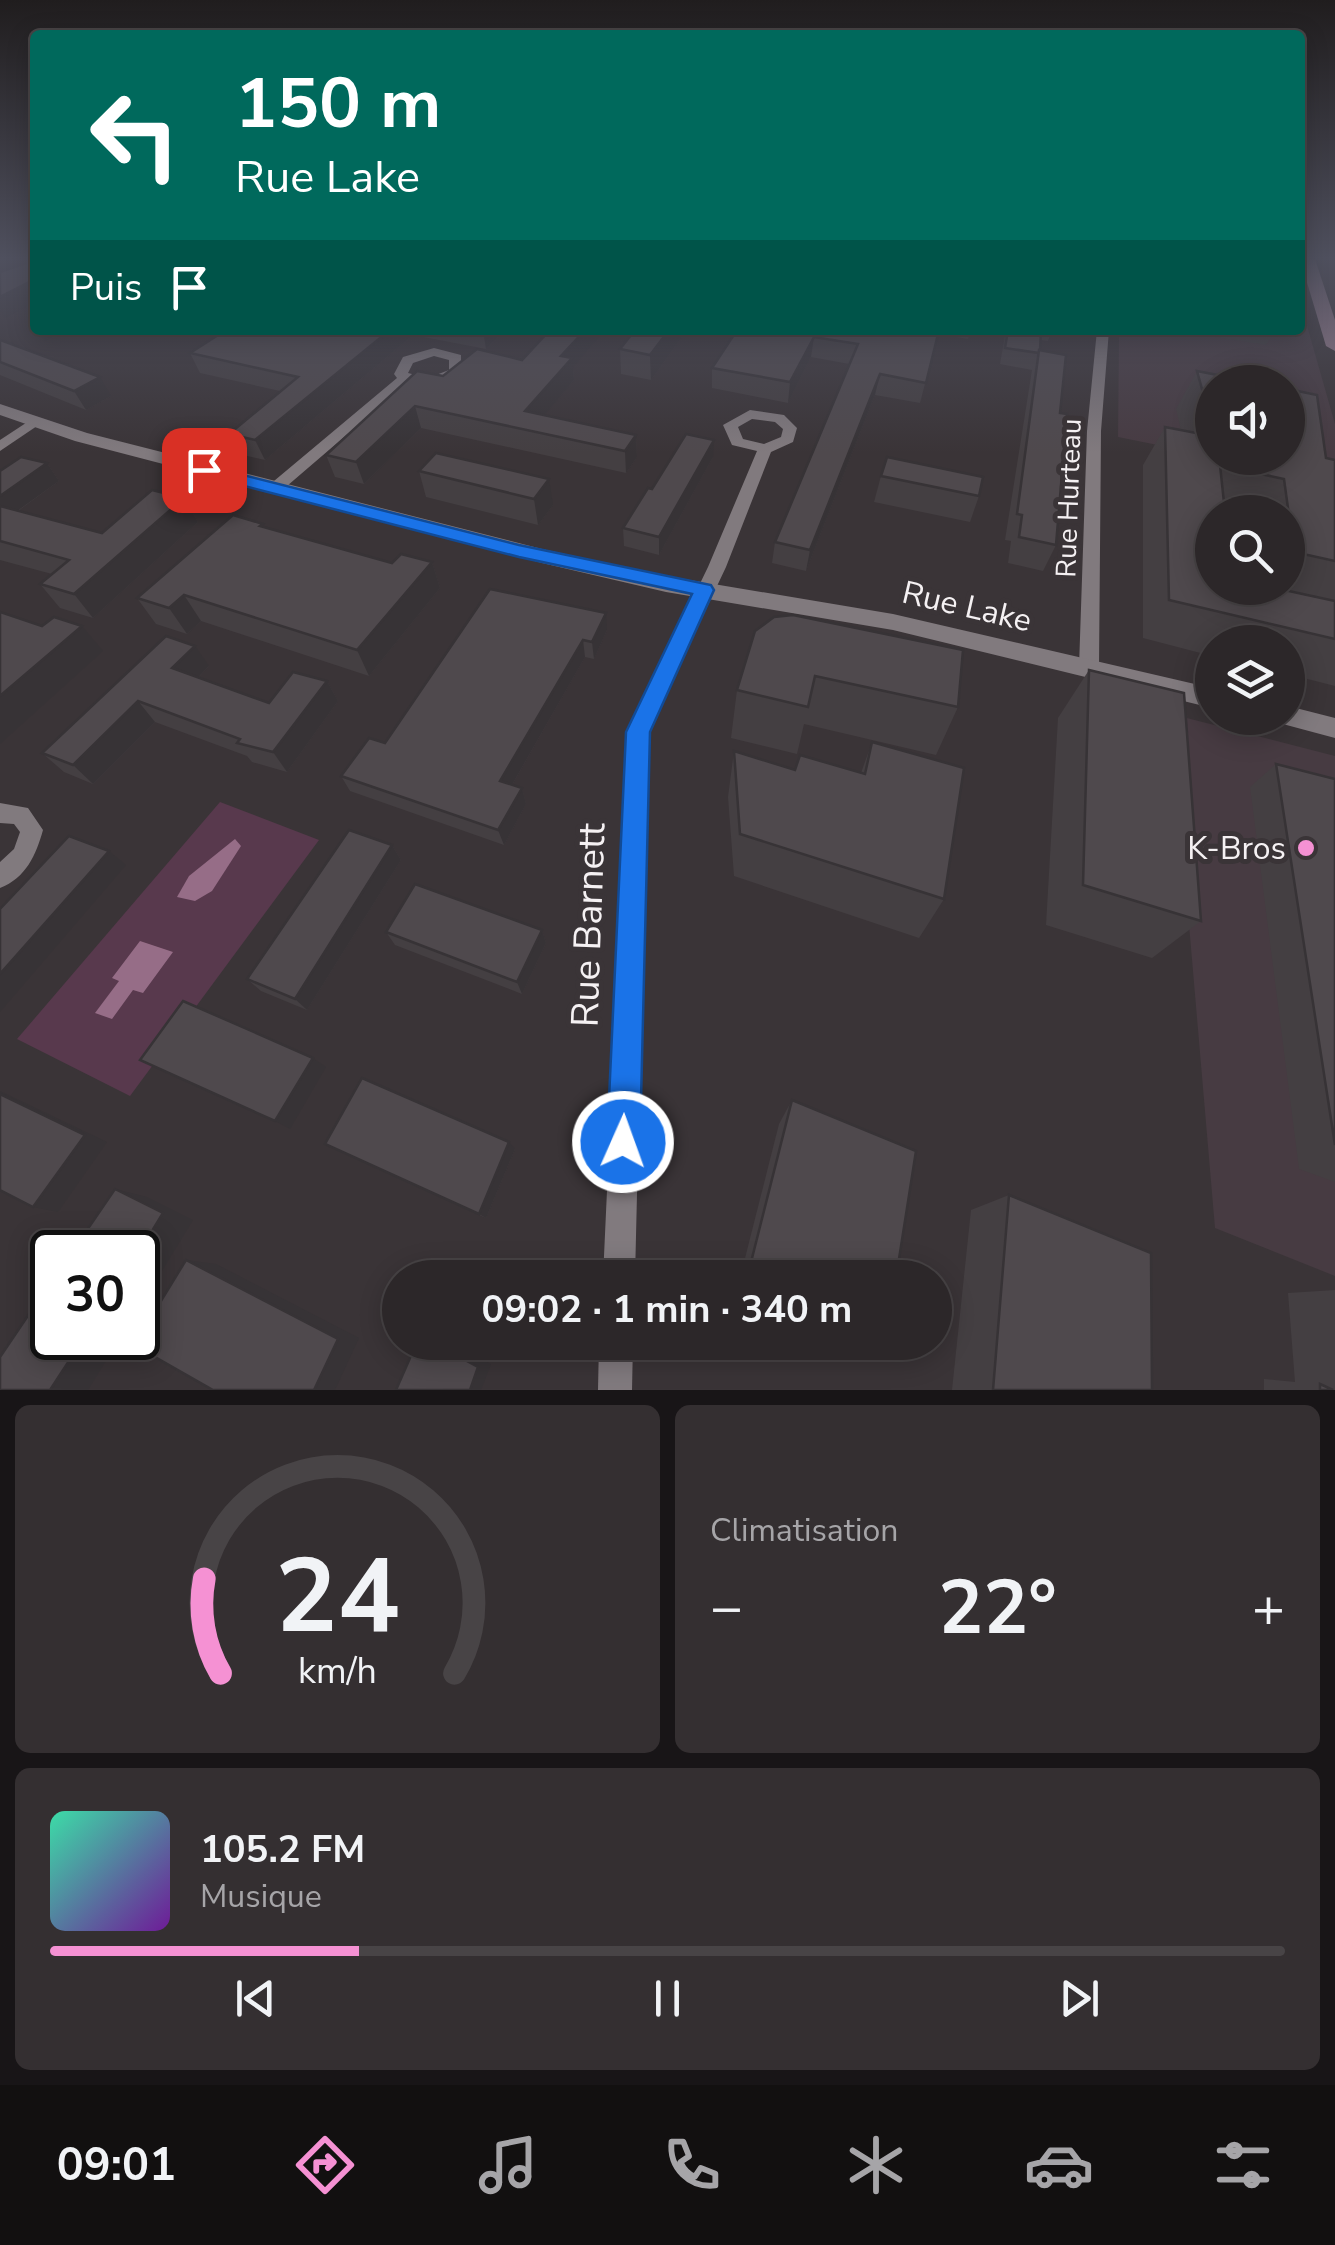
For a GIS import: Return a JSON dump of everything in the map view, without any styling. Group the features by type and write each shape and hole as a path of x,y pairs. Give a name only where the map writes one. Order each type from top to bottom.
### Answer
{"street":[{"name":"Rue Hurteau","path":"1088,668 1094,431 1103,335"},
{"path":"274,490 405,378"},
{"name":"Rue Lake","path":"0,409 32,423 274,490 571,563 850,614 1195,694"},
{"path":"0,446 32,423"},
{"path":"704,590 766,448"},
{"name":"Rue Barnett","path":"620,1260 638,732 704,590"},
{"path":"1305,720 1335,728"},
{"path":"0,813 20,815 32,830 24,856 0,877"},
{"path":"615,1390 616,1360"}],"shaded area":[{"path":"1307,324 1335,424 1335,480 1305,466 1305,365 1195,365 1195,453 1118,437 1119,335 1305,335"},
{"path":"1171,714 1195,720 1195,735 1253,735 1335,756 1335,1276 1215,1228"},
{"path":"220,802 319,840 130,1096 17,1039"},
{"path":"235,839 241,846 212,891 195,901 177,897 189,876"},
{"path":"140,941 173,952 143,993 133,990 112,1019 95,1013 119,981 112,978"}],"building":[{"path":"218,335 384,335 255,440 229,434 298,377 190,353"},
{"path":"545,335 580,335 561,356 572,358 525,411 636,435 625,451 415,406 356,462 326,455 417,371 443,376 477,349 522,360"},
{"path":"631,335 665,335 650,355 620,349"},
{"path":"734,335 938,335 926,383 880,374 810,550 775,542 858,344 814,337 790,382 712,368"},
{"path":"1007,335 1041,335 1039,353 1005,348"},
{"path":"0,340 100,377 74,391 0,362"},
{"path":"1039,350 1066,355 1060,413 1067,414 1056,545 1019,537 1022,515 1017,514"},
{"path":"1305,393 1317,395 1326,458 1335,460 1335,561 1305,554 1305,495 1286,495 1284,479 1266,475 1305,475"},
{"path":"1165,427 1195,433 1195,475 1221,475 1223,495 1195,495 1195,605 1305,605 1305,594 1335,601 1335,639 1305,632 1305,625 1275,625 1169,600"},
{"path":"686,434 714,440 659,537 623,528 648,488 652,489"},
{"path":"436,453 549,479 534,499 419,471"},
{"path":"21,457 47,463 0,496 0,471"},
{"path":"887,457 983,477 979,496 881,476"},
{"path":"152,490 184,498 74,594 40,584 69,560 0,541 0,506 102,533"},
{"path":"233,515 392,563 401,554 432,562 357,650 184,595 169,608 137,598"},
{"path":"490,589 606,613 592,642 583,640 500,781 522,788 498,830 341,776 369,738 385,743"},
{"path":"0,612 42,626 54,617 82,626 0,696"},
{"path":"793,615 963,650 958,707 815,676 808,707 737,690 755,631 774,617"},
{"path":"166,636 195,646 172,668 269,703 293,672 327,681 273,752 237,743 240,739 138,701 73,765 42,753"},
{"path":"1089,670 1184,693 1201,921 1083,885"},
{"path":"872,742 964,768 944,899 740,834 734,751 795,770 800,755 865,774"},
{"path":"1276,764 1335,779 1335,1145"},
{"path":"349,830 392,845 295,999 247,979"},
{"path":"69,836 109,851 0,974 0,909"},
{"path":"415,884 542,930 517,982 386,932"},
{"path":"183,1001 313,1058 275,1121 140,1060"},
{"path":"362,1078 509,1142 479,1214 325,1144"},
{"path":"0,1094 85,1135 33,1207 0,1190"},
{"path":"792,1100 916,1151 899,1260 752,1260"},
{"path":"115,1189 163,1213 153,1230 87,1230"},
{"path":"1009,1195 1151,1253 1152,1390 993,1390"},
{"path":"186,1260 338,1339 314,1390 213,1390 160,1360 160,1302"},
{"path":"30,1313 30,1360 70,1360 50,1390 0,1390 0,1357"},
{"path":"409,1360 465,1360 478,1367 470,1390 396,1390"}],"place":[{"name":"K-Bros","path":"1306,848"}],"route":[{"path":"204,470 519,551 704,590 638,732 623,1142"}]}
